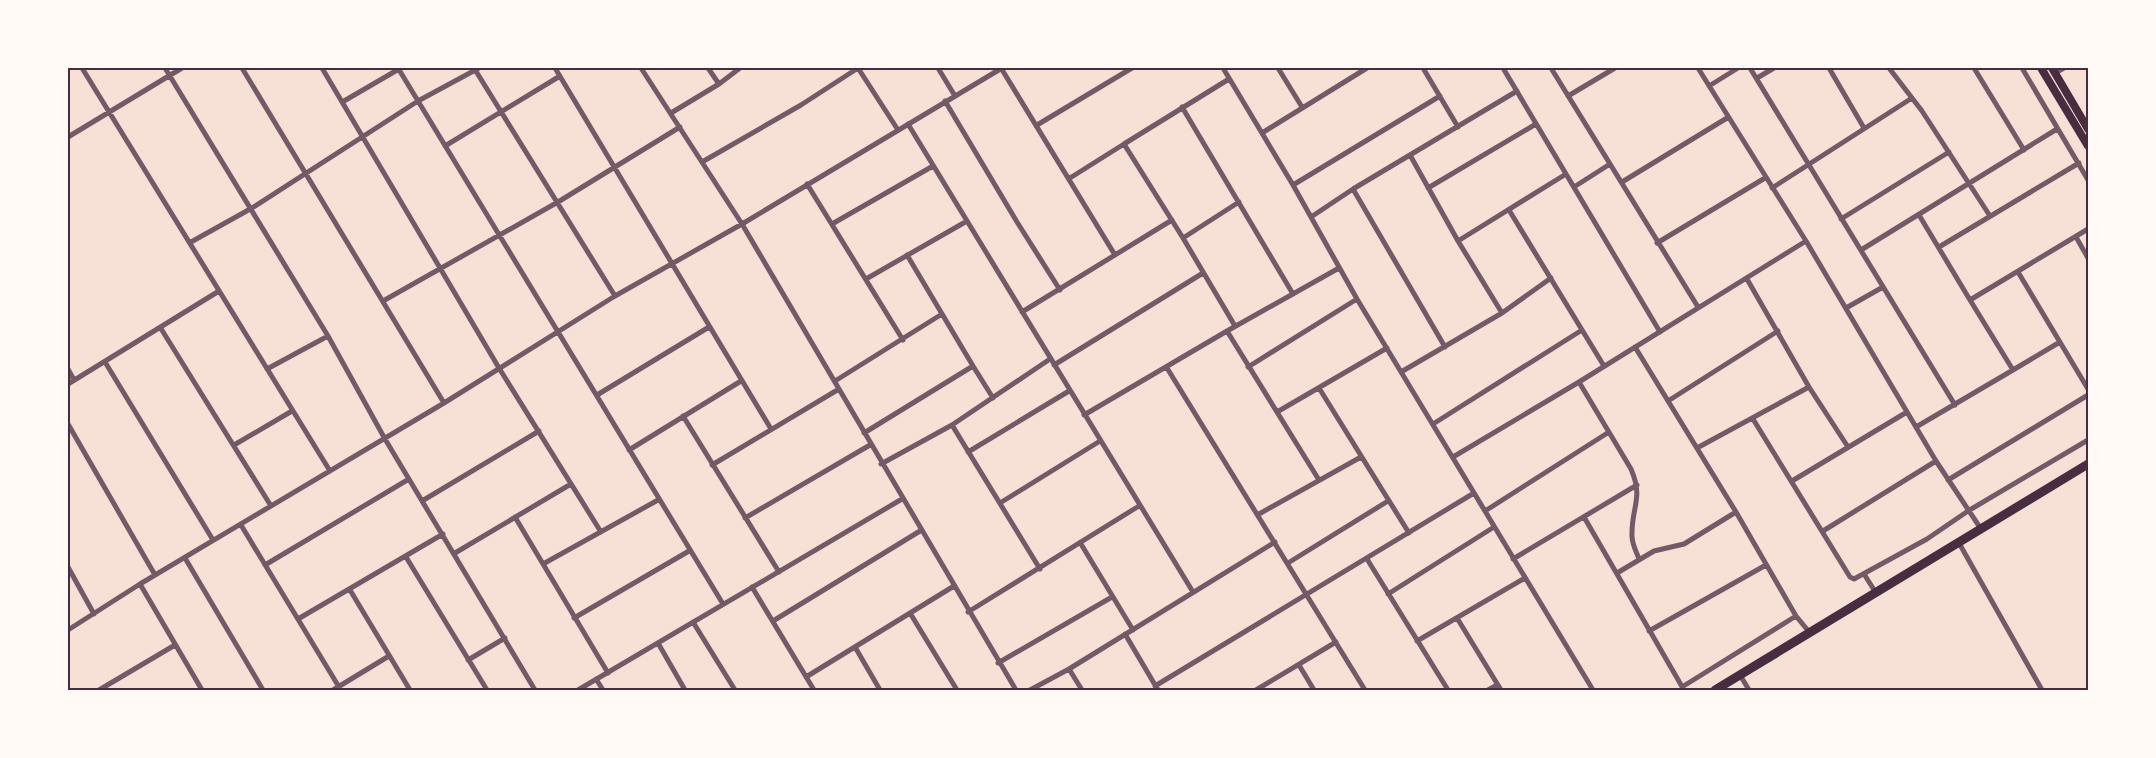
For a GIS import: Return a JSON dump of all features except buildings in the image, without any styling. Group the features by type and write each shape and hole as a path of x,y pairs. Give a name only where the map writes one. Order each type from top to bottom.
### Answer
{"highway":[{"path":"1715,690 1877,594 2088,464"}],"main road":[{"path":"2041,68 2088,146"},
{"path":"2053,70 2088,129"}],"street":[{"path":"82,68 191,242 330,471"},
{"path":"165,68 252,208 328,336 385,439 536,690"},
{"path":"68,137 108,111 182,68"},
{"path":"242,68 444,403"},
{"path":"322,68 344,101 499,368 601,532"},
{"path":"344,101 398,68 500,235 557,333 597,395 658,500 723,604"},
{"path":"191,242 252,208 363,135 476,68 615,296"},
{"path":"555,68 771,429"},
{"path":"641,68 742,224 835,381 920,531 1016,690"},
{"path":"708,68 719,84"},
{"path":"671,113 719,84 740,68"},
{"path":"702,162 858,68 898,130"},
{"path":"938,68 955,96"},
{"path":"988,68 992,74"},
{"path":"68,630 140,584 444,403 615,296 742,224 1001,68 1070,178 1115,255"},
{"path":"1037,125 1132,68"},
{"path":"1222,68 1293,186 1357,299 1593,690"},
{"path":"1278,68 1302,107"},
{"path":"1262,133 1357,70 1367,68"},
{"path":"1423,68 1458,127"},
{"path":"1504,68 1660,332"},
{"path":"1551,68 1698,307"},
{"path":"1568,96 1615,68"},
{"path":"1698,68 1727,118 1806,241 1936,461 1981,529"},
{"path":"1709,86 1738,68"},
{"path":"1750,68 1955,405"},
{"path":"1757,78 1774,68"},
{"path":"1829,68 1864,128"},
{"path":"1889,68 1949,152 1990,216"},
{"path":"1974,68 2024,150"},
{"path":"2022,68 2088,180"},
{"path":"2053,70 2064,68"},
{"path":"445,146 560,76"},
{"path":"1070,178 1229,79"},
{"path":"1311,217 1353,189 1518,92"},
{"path":"1293,186 1440,96"},
{"path":"1772,188 1912,98"},
{"path":"946,101 1017,222 1060,290"},
{"path":"1182,107 1293,294"},
{"path":"1622,182 1727,118"},
{"path":"908,124 1193,592"},
{"path":"1428,188 1536,124"},
{"path":"383,301 558,202 680,127"},
{"path":"1861,250 2057,130"},
{"path":"1124,144 1235,326"},
{"path":"1841,218 1949,152"},
{"path":"1410,155 1458,241 1502,313"},
{"path":"1939,247 2079,163"},
{"path":"1574,187 1610,164"},
{"path":"832,224 933,166"},
{"path":"1458,241 1566,174"},
{"path":"1657,243 1765,178"},
{"path":"807,184 903,340"},
{"path":"1353,189 1445,347"},
{"path":"1183,238 1239,202"},
{"path":"1509,210 1604,366"},
{"path":"1919,214 2013,370"},
{"path":"1022,312 1172,220"},
{"path":"866,279 967,221"},
{"path":"1970,300 2088,229"},
{"path":"2076,237 2088,258"},
{"path":"1453,457 1579,382 1806,241"},
{"path":"907,255 972,366 994,398"},
{"path":"1084,415 1167,368 1235,326 1339,268"},
{"path":"2018,272 2088,389"},
{"path":"881,464 952,425 1052,362 1203,273"},
{"path":"1402,372 1502,313 1550,278"},
{"path":"1747,279 1809,387 1848,447"},
{"path":"1846,308 1883,287"},
{"path":"68,384 219,291"},
{"path":"1248,367 1357,299"},
{"path":"835,381 942,314"},
{"path":"160,327 271,506"},
{"path":"597,395 709,327"},
{"path":"1433,424 1582,330"},
{"path":"1227,331 1318,480"},
{"path":"1668,401 1778,331"},
{"path":"267,369 328,336"},
{"path":"1916,427 2060,342"},
{"path":"1635,347 1736,512 1796,616 1810,633"},
{"path":"1277,412 1387,348"},
{"path":"105,362 213,540"},
{"path":"864,433 972,366"},
{"path":"1167,368 1259,514 1365,690"},
{"path":"68,369 74,380"},
{"path":"629,450 741,381"},
{"path":"1579,382 1631,469 1637,485 1638,493 1632,533 1639,559"},
{"path":"1697,448 1809,387"},
{"path":"712,465 839,388"},
{"path":"1320,388 1409,533"},
{"path":"968,452 1069,391"},
{"path":"1948,480 2088,395"},
{"path":"234,445 292,411"},
{"path":"1792,481 1907,412"},
{"path":"683,416 779,572"},
{"path":"1753,419 1852,579 1926,539 1968,511 2088,440"},
{"path":"68,424 155,575"},
{"path":"952,425 1040,569"},
{"path":"422,500 540,432"},
{"path":"1485,511 1609,432"},
{"path":"1000,503 1100,441"},
{"path":"745,518 870,445"},
{"path":"1259,514 1361,457"},
{"path":"1823,531 1936,461"},
{"path":"265,565 409,479"},
{"path":"455,553 571,484"},
{"path":"1513,559 1637,485"},
{"path":"1125,634 1157,688 1306,594 1474,493"},
{"path":"578,690 902,499"},
{"path":"543,564 658,500"},
{"path":"1288,563 1388,501"},
{"path":"968,612 1081,544 1139,506"},
{"path":"1617,573 1654,551 1684,544 1736,512"},
{"path":"515,517 608,672"},
{"path":"1584,518 1683,689 1796,616"},
{"path":"240,525 339,687"},
{"path":"1388,594 1494,527"},
{"path":"772,621 920,531"},
{"path":"298,619 443,534"},
{"path":"1030,690 1069,669 1275,542"},
{"path":"1959,543 2042,690"},
{"path":"1081,544 1133,630"},
{"path":"574,618 689,551"},
{"path":"406,557 487,690"},
{"path":"184,558 263,690"},
{"path":"1367,559 1448,690"},
{"path":"1649,631 1766,565"},
{"path":"68,567 94,614"},
{"path":"1864,574 1877,594"},
{"path":"1417,641 1525,578"},
{"path":"140,584 202,690"},
{"path":"806,677 954,586"},
{"path":"752,587 814,690"},
{"path":"350,590 410,690"},
{"path":"998,663 1112,597"},
{"path":"910,613 957,690"},
{"path":"1457,618 1501,690"},
{"path":"693,622 735,690"},
{"path":"468,660 505,638"},
{"path":"1256,690 1336,642"},
{"path":"658,643 685,690"},
{"path":"99,690 175,645"},
{"path":"855,647 880,690"},
{"path":"333,690 389,656"},
{"path":"1299,665 1314,690"},
{"path":"1069,669 1082,690"},
{"path":"1740,675 1749,690"},
{"path":"596,679 603,690"},
{"path":"1488,690 1497,685"}]}
